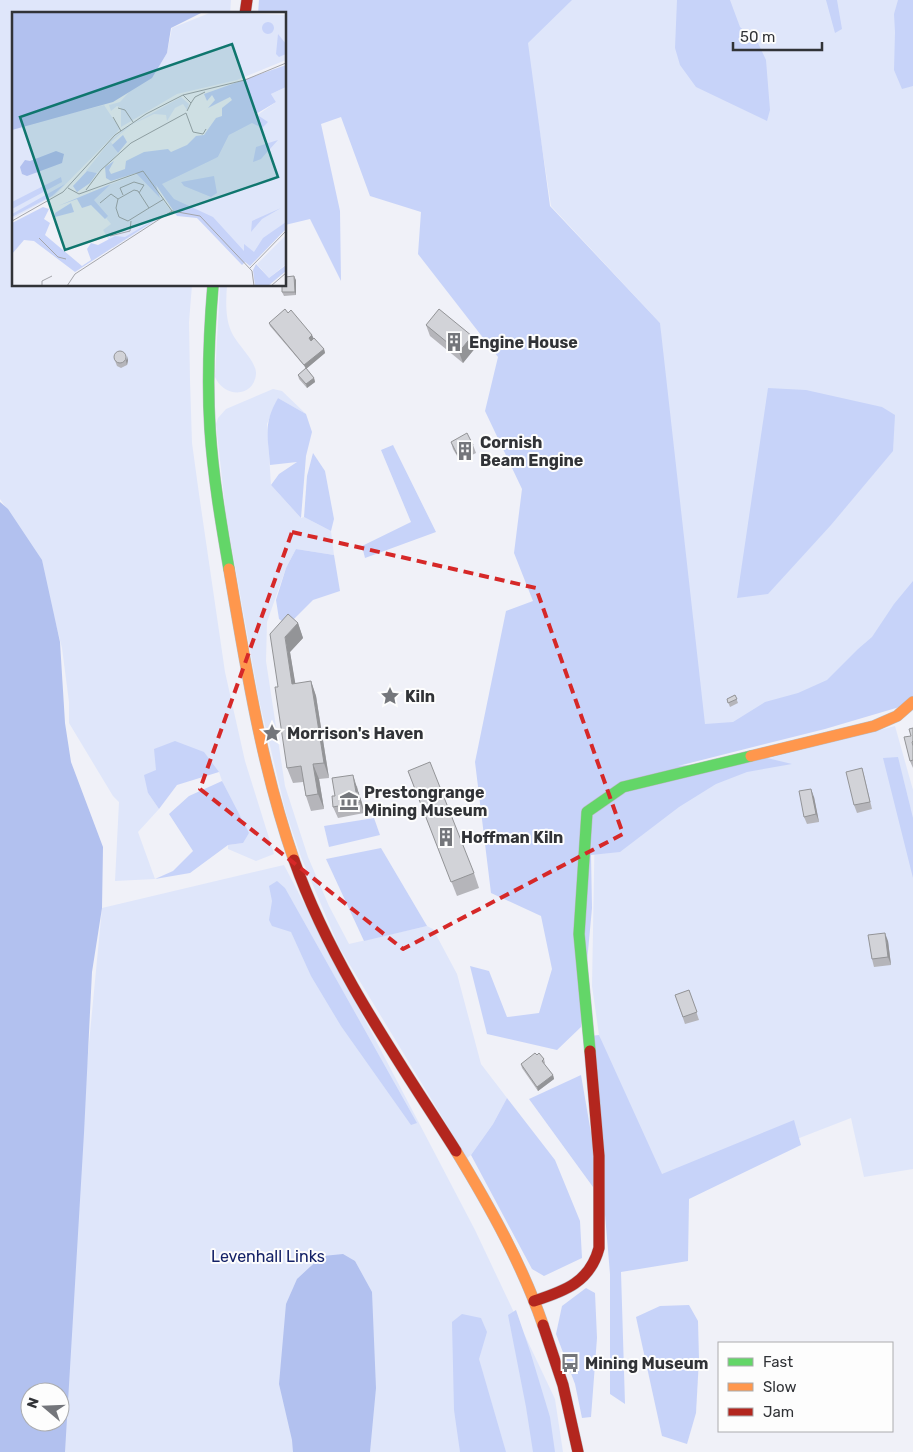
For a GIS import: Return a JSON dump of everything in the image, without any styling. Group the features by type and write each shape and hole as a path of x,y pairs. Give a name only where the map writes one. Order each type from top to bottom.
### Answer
{"main road":[{"path":"213,286 209,325 209,402 212,451 218,499 246,669 279,814 313,907 340,961 373,1018 484,1197 505,1236 549,1340 565,1394 578,1452"},
{"path":"534,1301 581,1280 590,1272 597,1260 599,1248 599,1156 579,934 587,812 623,786 874,726 897,716 913,702"}],"highlighted area":[{"path":"292,532 536,588 623,834 403,949 200,789"}],"green space":[{"path":"0,0 231,0 230,12 12,12 12,286 192,286 189,322 192,443 199,494 225,672 245,761 274,854 256,861 228,849 228,845 243,843 219,772 156,770 148,793 159,809 138,832 155,879 115,881 119,802 113,796 69,723 69,702 62,648 38,555 0,499"},
{"path":"571,0 913,0 913,652 673,767 660,323 551,206 526,42"},
{"path":"220,286 227,286 226,302 229,326 237,341 250,358 256,374 250,388 238,392 231,392 225,389 215,377"},
{"path":"273,389 282,391 306,414 278,398 267,424 271,485 301,518 304,517 331,531 334,555 296,549 286,568 267,622 266,661 285,786 308,857 329,906 349,944 427,926 433,929 457,974 481,1064 507,1098 493,1124 467,1158 339,947 301,857 286,813 259,700 226,515 216,424 218,418 226,409"},
{"path":"895,726 913,790 913,1169 864,1177 851,1118 660,1192 599,1035 592,986 595,817 618,797"},
{"name":"Levenhall Links","path":"284,865 475,1230 555,1399 563,1452 58,1452 59,1432 70,1432 70,1382 63,1382 87,1064 102,908"}],"shaded area":[{"path":"259,0 572,0 528,43 550,206 660,323 705,724 733,722 765,702 798,693 827,680 872,637 894,604 913,581 913,703 825,729 678,766 763,757 792,764 747,772 716,784 679,807 620,852 591,855 592,908 581,1027 557,1050 487,1034 470,966 489,971 507,1017 539,1013 552,969 541,916 491,893 475,762 506,611 533,601 514,553 522,489 485,411 498,357 418,254 421,212 370,196 341,117 321,124 340,211 341,281 310,219 286,225 286,12 258,12"},
{"path":"677,0 730,0 740,27 758,43 766,60 770,110 767,121 696,87 680,65 675,48"},
{"path":"826,0 837,0 842,29 835,33"},
{"path":"898,0 913,0 913,86 902,89 894,70 894,14"},
{"path":"768,388 806,390 882,407 895,415 893,451 831,525 768,594 737,598"},
{"path":"278,398 306,414 312,432 306,456 301,518 271,485 279,474 297,462 270,465 268,423"},
{"path":"393,445 436,532 365,558 362,546 411,522 381,450"},
{"path":"313,453 325,471 334,519 331,531 304,517 307,476"},
{"path":"0,502 8,509 42,560 60,642 65,723 71,762 103,847 102,908 92,972 69,1382 20,1382 20,1432 66,1432 65,1452 0,1452"},
{"path":"296,549 334,555 340,591 313,600 288,625 279,619 276,600 286,568"},
{"path":"175,741 204,752 219,772 177,785 159,809 148,793 144,775 156,770 154,749"},
{"path":"898,757 913,818 913,878 883,758"},
{"path":"222,781 249,833 243,843 228,845 190,873 155,879 173,871 193,851 169,814 189,796"},
{"path":"374,818 380,835 329,847 324,826"},
{"path":"381,848 427,926 364,941 326,859"},
{"path":"277,881 285,888 417,1123 411,1125 341,1026 311,976 291,932 272,926 269,920 272,901 269,886"},
{"path":"599,1035 662,1174 794,1120 801,1145 689,1199 688,1261 621,1272 625,1404 610,1394 610,1274 590,1036"},
{"path":"581,1075 595,1156 593,1187 529,1099"},
{"path":"507,1098 555,1160 580,1221 582,1258 544,1276 532,1269 471,1155 493,1124"},
{"path":"343,1254 355,1261 372,1292 376,1388 370,1452 293,1452 279,1384 286,1304 297,1279 311,1266 323,1256"},
{"path":"586,1288 595,1293 597,1338 591,1417 582,1418 575,1384 556,1334 562,1306"},
{"path":"689,1305 698,1321 699,1359 696,1413 687,1444 662,1436 636,1317 660,1306"},
{"path":"516,1310 550,1417 555,1452 533,1452 508,1315"},
{"path":"462,1314 481,1318 487,1332 479,1359 506,1452 460,1452 454,1410 452,1322"}],"building":[{"path":"294,276 295,292 282,292 282,286 286,286 286,277"},
{"path":"285,309 288,313 291,310 312,335 309,338 311,341 314,338 324,349 304,365 269,323"},
{"path":"439,309 472,336 459,352 426,325"},
{"path":"118,351 122,351 126,357 122,363 118,363 114,359 114,355"},
{"path":"306,368 314,378 306,384 298,375"},
{"path":"467,433 473,445 457,454 451,442"},
{"path":"288,614 298,623 285,637 292,684 311,681 324,763 313,764 318,794 306,796 301,766 287,768 275,687 278,687 270,634"},
{"path":"735,695 737,699 728,703 727,699"},
{"path":"913,728 913,760 910,761 904,737 911,736 909,729"},
{"name":"Hoffman Kiln","path":"430,762 474,873 451,882 408,771"},
{"path":"862,768 870,802 854,805 846,772"},
{"path":"353,775 360,802 333,807 332,796 335,796 332,778"},
{"path":"811,789 816,814 804,817 799,791"},
{"path":"885,933 888,957 872,959 868,935"},
{"path":"689,990 697,1012 683,1017 675,995"},
{"path":"535,1053 537,1055 539,1053 544,1059 542,1061 553,1075 537,1087 521,1064"}],"traffic: fast":[{"path":"213,286 209,357 211,447 229,569"},
{"path":"590,1051 579,934 587,812 623,787 751,756"}],"traffic: slow":[{"path":"229,569 263,752 282,824 294,860"},
{"path":"751,756 874,726 897,716 913,702"},
{"path":"456,1151 504,1236 535,1302 543,1325"}],"traffic: jam":[{"path":"245,12 247,0"},
{"path":"294,860 309,899 346,974 456,1151"},
{"path":"534,1301 575,1284 589,1269 595,1260 599,1248 599,1156 590,1051"},
{"path":"543,1325 563,1385 578,1452"}],"place":[{"name":"Engine House","path":"454,342"},
{"name":"Cornish Beam Engine","path":"465,451"},
{"name":"Kiln","path":"390,696"},
{"name":"Morrison's Haven","path":"272,733"},
{"name":"Prestongrange Mining Museum","path":"349,801"},
{"name":"Hoffman Kiln","path":"446,837"},
{"name":"Mining Museum","path":"570,1363"}]}
